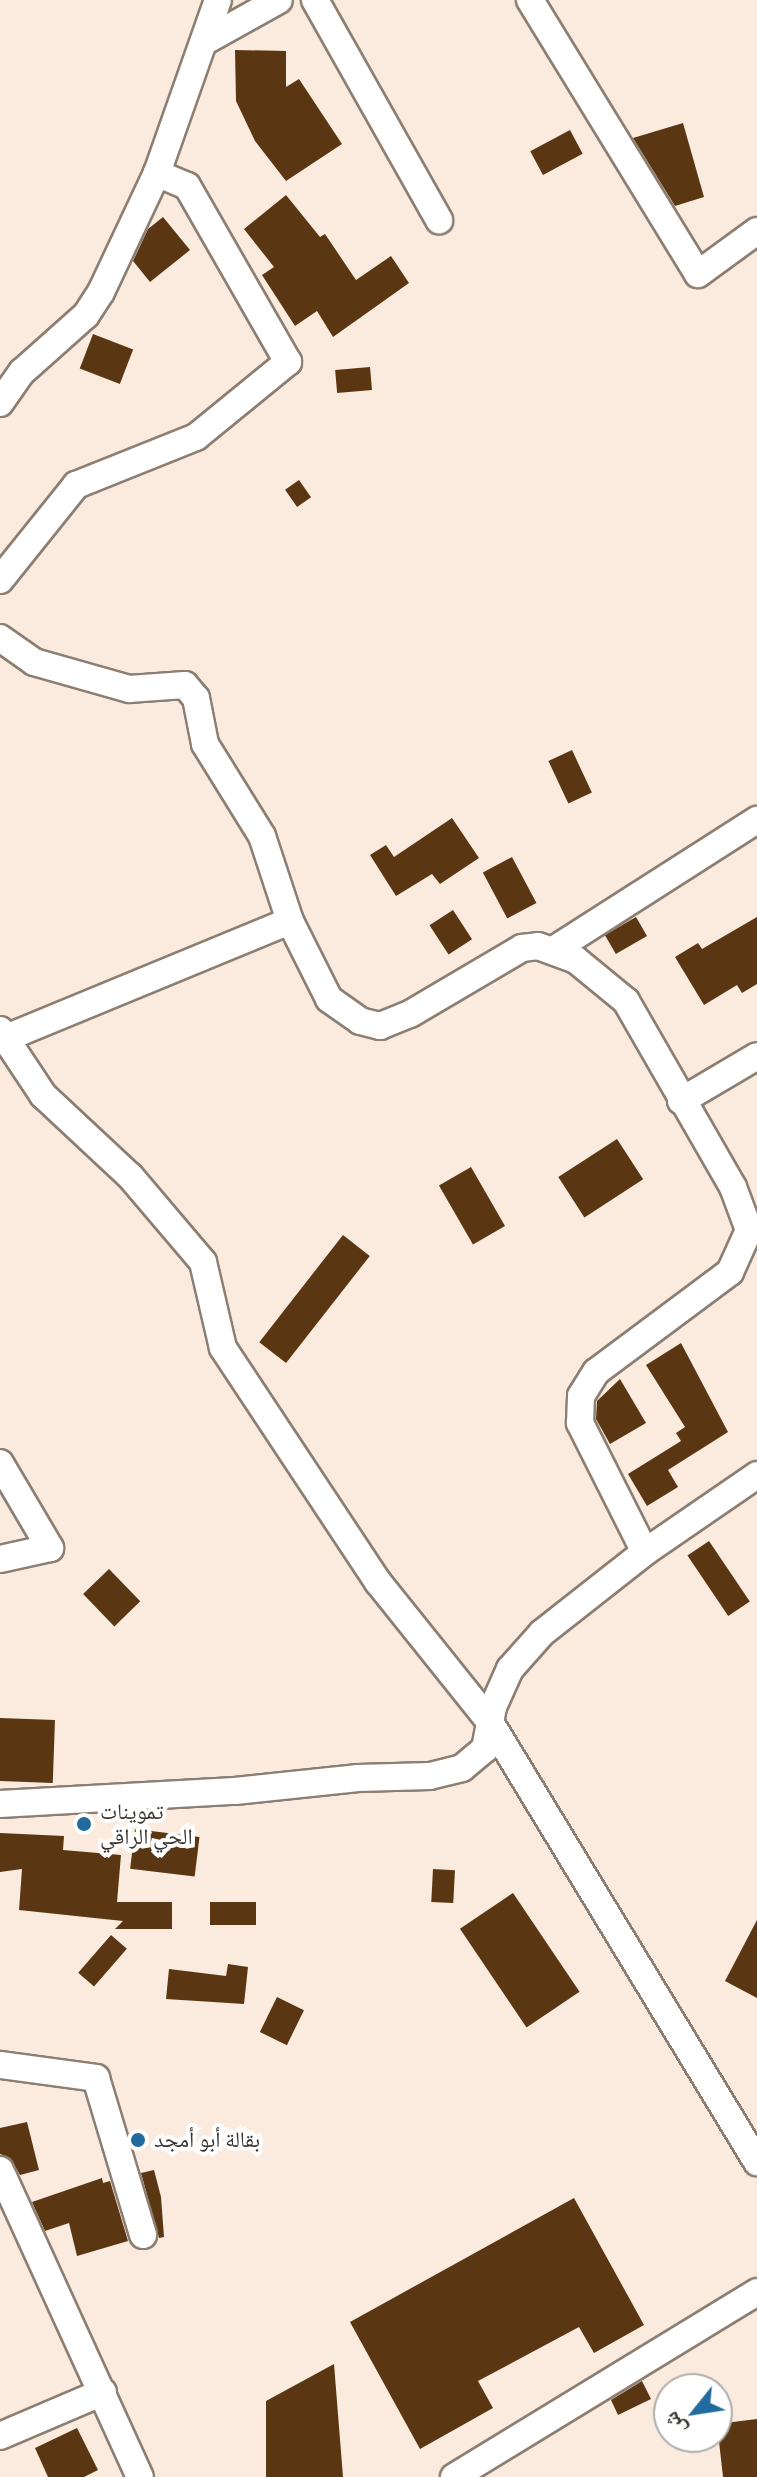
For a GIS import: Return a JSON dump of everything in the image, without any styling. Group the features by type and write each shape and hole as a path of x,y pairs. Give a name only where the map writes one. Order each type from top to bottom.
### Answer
{"street":[{"path":"0,403 22,372 86,315 157,173 207,40 218,0"},
{"path":"207,40 279,0"},
{"path":"315,0 439,220"},
{"path":"530,0 698,274 757,231"},
{"path":"0,580 76,485 196,437 288,362 187,186 157,173"},
{"path":"0,638 34,662 129,689 185,685 196,698 205,744 262,836 290,921 329,999 360,1021 380,1026 522,948 555,949 757,820"},
{"path":"290,921 3,1034 43,1095 130,1176 203,1262 223,1348 378,1582 490,1722 757,2162"},
{"path":"555,949 626,1001 733,1187 749,1230 730,1272 596,1372 581,1396 580,1423 645,1552"},
{"path":"681,1101 757,1056"},
{"path":"0,1463 50,1548 0,1559"},
{"path":"0,1804 430,1776 462,1768 485,1749 490,1722 510,1669 542,1633 645,1552 757,1475"},
{"path":"0,2065 96,2078 143,2235"},
{"path":"0,2170 140,2477"},
{"path":"470,2473 757,2292"},
{"path":"0,2436 103,2392"}],"building":[{"path":"235,50 286,51 286,87 299,79 342,144 286,181 255,141 236,101"},
{"path":"683,123 704,197 675,206 633,138"},
{"path":"570,130 583,154 543,175 530,151"},
{"path":"286,195 320,237 325,234 356,280 391,256 409,283 333,337 317,311 295,326 262,275 274,267 244,229"},
{"path":"163,217 190,250 150,282 133,261 148,229"},
{"path":"93,334 133,349 120,384 80,369"},
{"path":"370,367 372,390 337,393 335,370"},
{"path":"299,480 311,497 297,507 285,490"},
{"path":"572,750 592,793 568,804 548,761"},
{"path":"452,818 479,858 440,884 432,874 396,896 370,855 386,845 394,857"},
{"path":"512,857 536,903 507,918 483,872"},
{"path":"453,910 472,939 449,955 430,925"},
{"path":"636,917 647,936 616,954 605,935"},
{"path":"757,917 757,984 742,993 737,985 704,1005 675,957 698,943 702,949"},
{"path":"617,1139 643,1179 584,1217 558,1177"},
{"path":"471,1167 505,1226 473,1244 439,1186"},
{"path":"343,1235 370,1256 286,1363 259,1342"},
{"path":"681,1343 728,1432 668,1470 678,1487 647,1506 628,1474 681,1441 676,1433 685,1427 646,1365"},
{"path":"620,1379 646,1423 610,1444 596,1419 597,1401"},
{"path":"709,1541 750,1602 728,1616 687,1556"},
{"path":"109,1569 140,1601 114,1626 83,1594"},
{"path":"0,1718 55,1720 53,1783 0,1781"},
{"path":"135,1829 200,1837 195,1877 130,1869"},
{"path":"0,1833 64,1836 63,1850 121,1855 117,1902 172,1902 172,1929 115,1929 123,1921 19,1910 22,1869 0,1872"},
{"path":"433,1869 455,1870 453,1903 431,1902"},
{"path":"513,1893 580,1992 526,2027 460,1929"},
{"path":"210,1902 256,1902 256,1925 210,1925"},
{"path":"757,1920 757,1998 725,1981"},
{"path":"111,1935 127,1949 94,1987 78,1973"},
{"path":"228,1964 248,1967 244,2004 166,1999 169,1969 226,1976"},
{"path":"277,1997 304,2010 287,2045 260,2032"},
{"path":"27,2122 39,2170 20,2175 10,2158 0,2154 0,2128"},
{"path":"154,2170 161,2197 164,2237 159,2238 141,2173"},
{"path":"102,2178 103,2183 110,2181 128,2241 77,2256 69,2223 45,2231 32,2202"},
{"path":"574,2198 644,2325 594,2353 579,2327 478,2381 493,2408 420,2449 350,2322"},
{"path":"334,2364 343,2477 266,2477 266,2401"},
{"path":"642,2381 651,2399 618,2415 611,2400"},
{"path":"757,2419 757,2477 723,2477 720,2453 733,2453 733,2422"},
{"path":"77,2428 98,2470 84,2477 48,2477 35,2448"}],"place":[{"name":"تموينات الحي الراقي","path":"84,1824"},
{"name":"بقالة أبو أمجد","path":"138,2140"}]}
